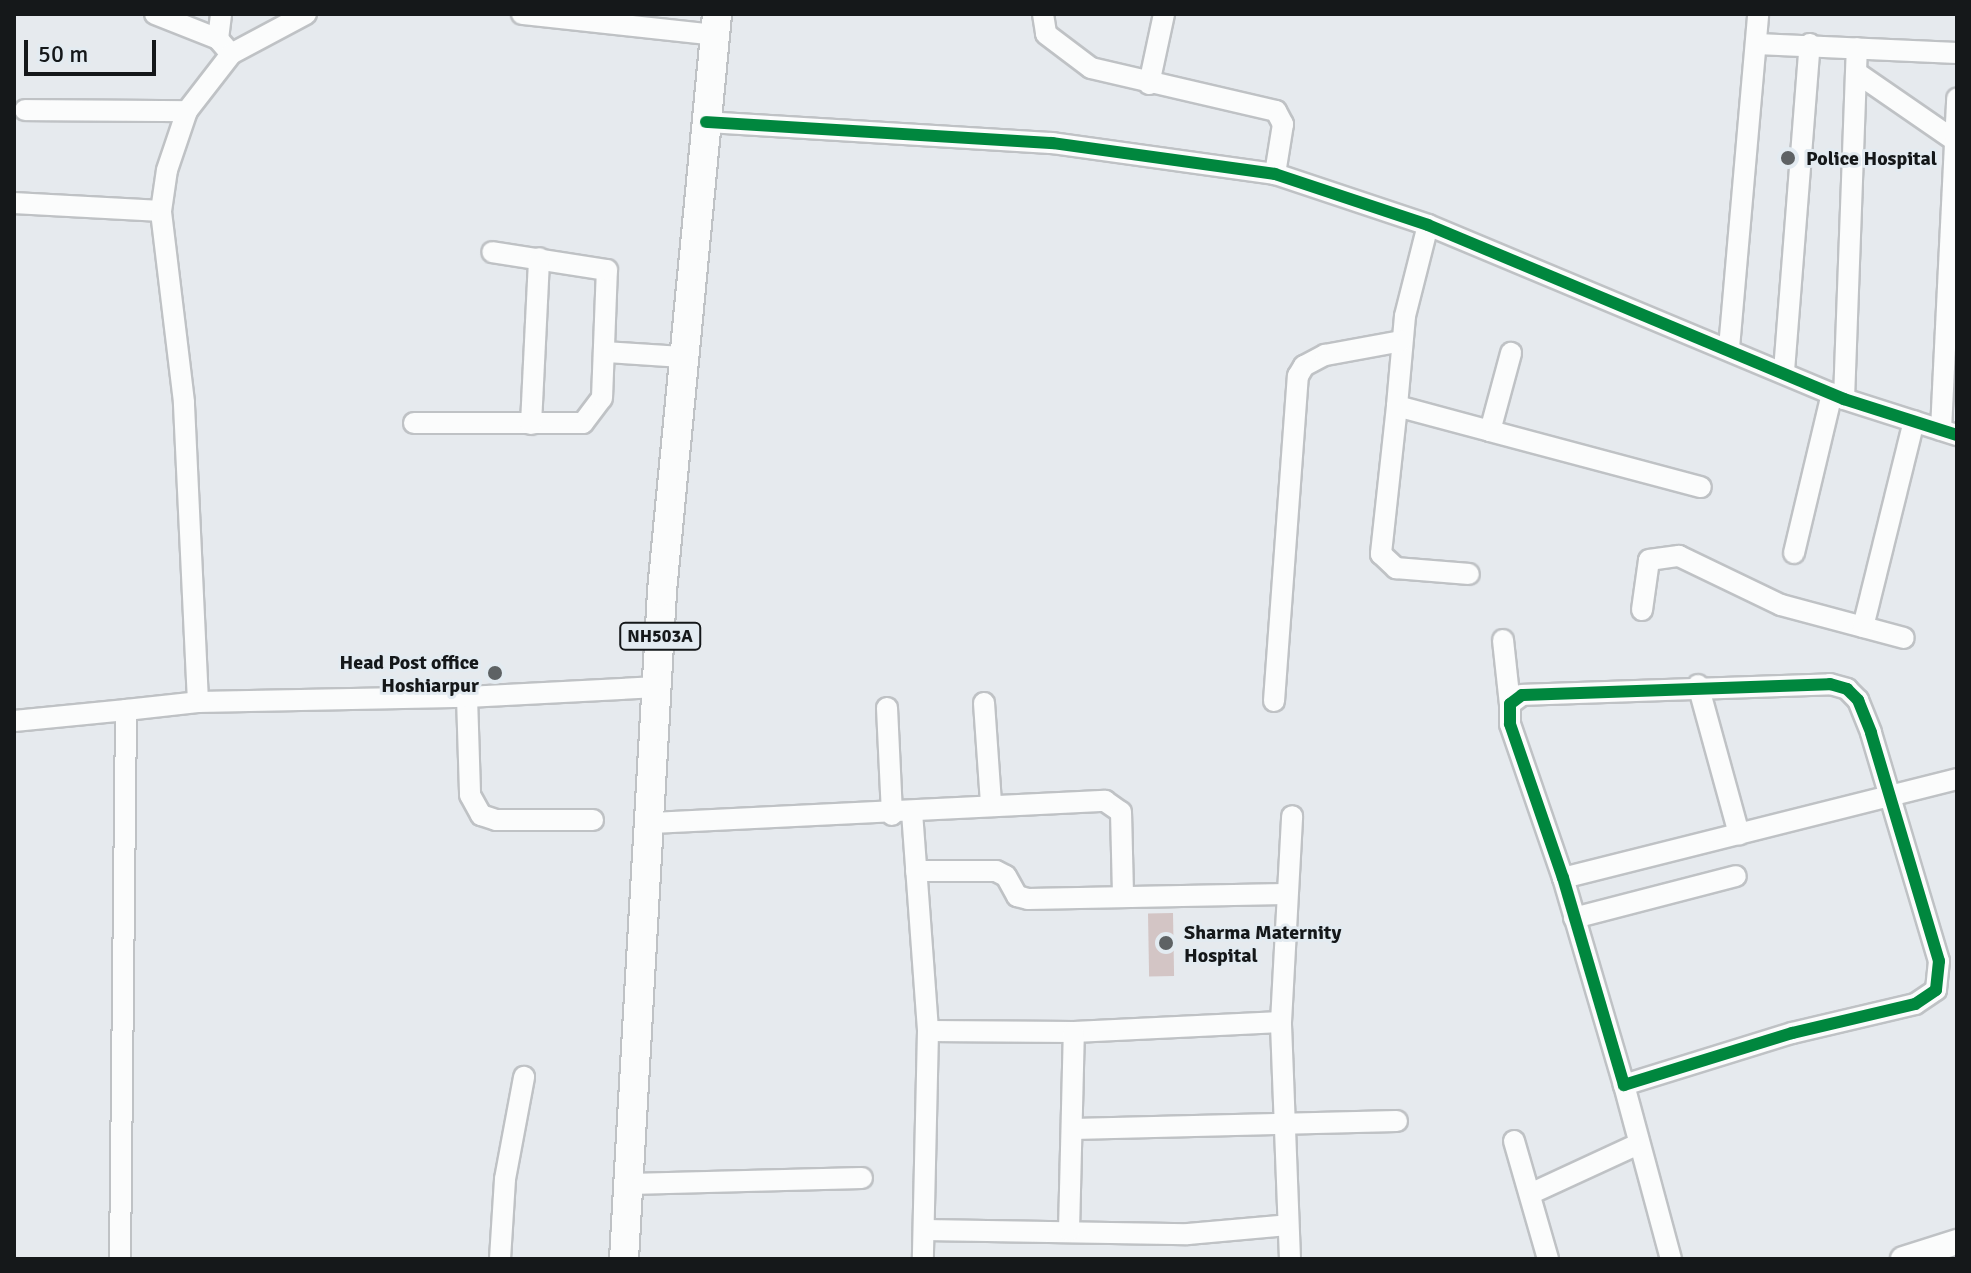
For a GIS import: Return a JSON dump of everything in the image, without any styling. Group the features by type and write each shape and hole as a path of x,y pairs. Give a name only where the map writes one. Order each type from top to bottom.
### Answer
{"highway":[{"name":"NH503A","path":"624,1259 652,823 657,687 716,24"}],"main road":[{"path":"1903,1259 1957,1242"}],"street":[{"path":"155,14 224,46 306,14"},
{"path":"198,702 184,402 161,211 172,146 187,111 224,46 221,14"},
{"path":"522,14 716,24"},
{"path":"1043,14 1046,34 1076,61 1149,84 1276,111 1283,124 1275,174"},
{"path":"1149,84 1164,14"},
{"path":"1729,348 1758,14"},
{"path":"1757,44 1957,53"},
{"path":"1784,371 1810,44"},
{"path":"1794,553 1838,396 1857,48"},
{"path":"1857,73 1954,140"},
{"path":"706,122 1052,143 1275,174 1428,225 1838,396 1949,433 1957,98"},
{"path":"25,110 187,111"},
{"path":"14,203 161,211"},
{"path":"1428,225 1401,341 1381,554 1396,568 1469,574"},
{"path":"414,423 583,423 593,416 602,398 607,270 492,252"},
{"path":"531,424 539,258"},
{"path":"1274,701 1298,376 1313,359 1401,341"},
{"path":"606,352 684,357"},
{"path":"1490,431 1511,353"},
{"path":"1397,406 1701,487"},
{"path":"1863,627 1914,421"},
{"path":"1642,610 1649,560 1667,555 1707,565 1781,605 1904,638"},
{"path":"1503,640 1510,724 1563,878 1671,1259"},
{"path":"1510,704 1522,695 1698,685 1830,684 1847,689 1858,700 1891,794 1939,961 1936,990 1915,1004 1792,1033 1624,1085"},
{"path":"1698,685 1739,834"},
{"path":"14,721 198,702 467,697 657,687"},
{"path":"467,697 470,795 481,815 496,820 593,820"},
{"path":"984,703 991,804"},
{"path":"887,708 902,814 916,871 928,1031 923,1259"},
{"path":"120,1259 126,710"},
{"path":"1563,878 1957,779"},
{"path":"652,823 902,814 991,804 1115,804 1122,821 1123,896"},
{"path":"1290,1259 1282,1123 1281,1022 1285,894 1292,816"},
{"path":"916,871 996,871 1006,876 1017,896 1028,899 1285,894"},
{"path":"1574,918 1736,876"},
{"path":"928,1031 1074,1032 1281,1022"},
{"path":"1069,1231 1074,1032"},
{"path":"500,1259 505,1179 524,1077"},
{"path":"1073,1129 1397,1121"},
{"path":"1514,1141 1548,1259"},
{"path":"1530,1194 1638,1144"},
{"path":"630,1184 862,1178"},
{"path":"925,1230 1188,1234 1288,1225"}],"building":[{"path":"1148,913 1173,913 1174,976 1149,976"}],"cycle path":[{"path":"706,122 1052,143 1275,174 1428,225 1844,399 1957,435"},
{"path":"1830,684 1847,689 1858,700 1871,733 1939,961 1936,990 1915,1004 1792,1033 1624,1085 1563,878 1510,724 1510,704 1522,695 1830,684"}],"place":[{"name":"Police Hospital","path":"1788,158"},
{"name":"Head Post office Hoshiarpur","path":"495,673"},
{"name":"Sharma Maternity Hospital","path":"1166,943"}]}
